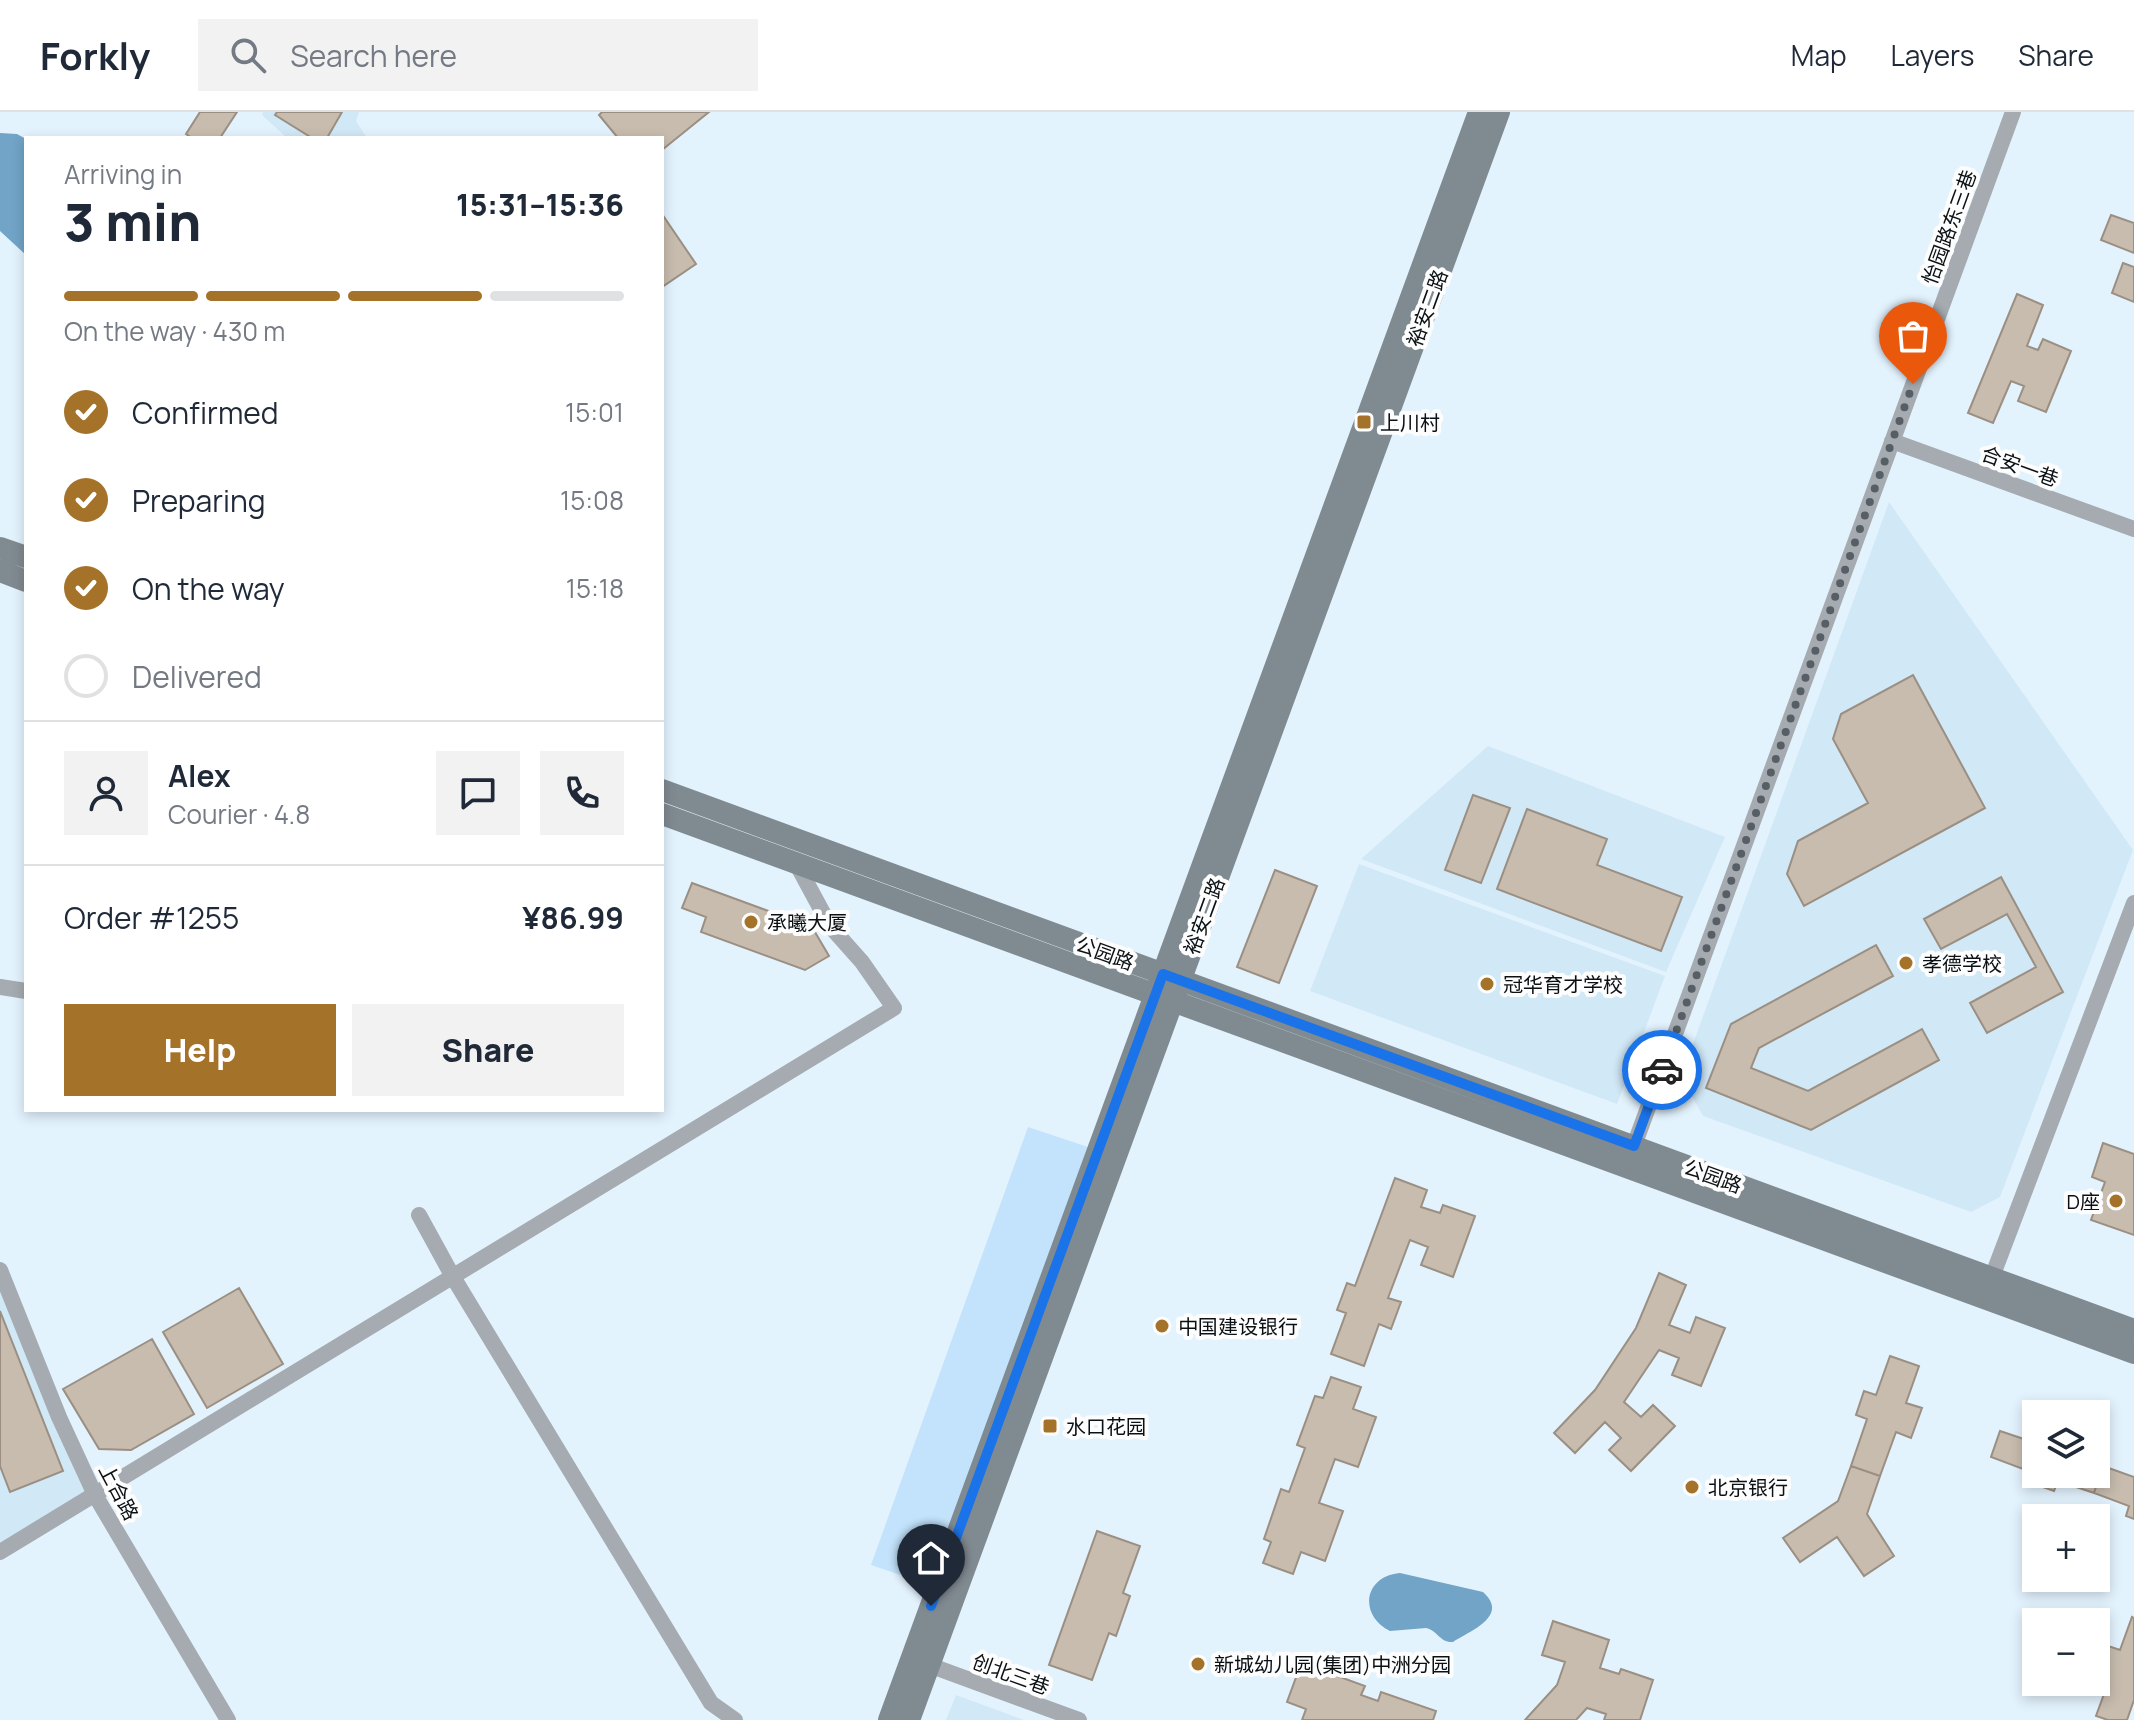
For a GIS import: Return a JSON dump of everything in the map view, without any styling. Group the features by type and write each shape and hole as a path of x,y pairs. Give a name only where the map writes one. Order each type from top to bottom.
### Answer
{"main road":[{"name":"裕安二路","path":"909,1720 1479,112"},
{"name":"裕安二路","path":"889,1720 1499,112"},
{"path":"0,548 24,556"},
{"name":"公园路","path":"664,791 1168,987 1988,1288 2134,1353"},
{"name":"公园路","path":"664,815 796,863 1168,987"},
{"name":"公园路","path":"1988,1288 2134,1330"}],"street":[{"name":"怡园路东三巷","path":"1630,1157 2013,112"},
{"name":"合安一巷","path":"1892,441 2134,529"},
{"path":"0,1552 894,1008 862,962 830,926 796,863"},
{"path":"1988,1288 2134,903"},
{"path":"0,987 24,991"},
{"path":"419,1215 453,1277 711,1703 735,1720"},
{"name":"上合路","path":"0,1270 59,1417 95,1495 228,1720"},
{"name":"创北三巷","path":"929,1665 1079,1720"}],"shaded area":[{"path":"263,112 359,112 356,121 366,136 285,136 262,115"},
{"path":"0,133 17,134 24,138 24,253 0,231"},
{"name":"孝德学校","path":"1889,502 2133,850 2000,1197 1971,1212 1703,1116 1681,1077"},
{"path":"1488,746 1725,837 1666,972 1361,859"},
{"name":"冠华育才学校","path":"1359,864 1665,976 1617,1104 1310,991"},
{"path":"1028,1127 1091,1148 933,1586 871,1565"},
{"path":"0,1284 87,1492 0,1546"},
{"path":"1400,1573 1483,1592 1490,1601 1490,1615 1477,1628 1453,1642 1445,1641 1426,1628 1390,1631 1373,1616 1370,1597 1379,1581"},
{"path":"956,1695 1024,1720 946,1720"}],"building":[{"path":"200,112 237,112 221,136 186,134"},
{"path":"277,112 342,112 328,136 309,136 275,115"},
{"path":"602,112 709,112 664,148 664,136 616,136 599,115"},
{"path":"2111,215 2134,223 2134,253 2101,240"},
{"path":"664,217 696,264 664,286"},
{"path":"2123,263 2134,267 2134,302 2112,293"},
{"path":"2017,294 2043,305 2027,346 2038,350 2043,339 2071,351 2046,412 2018,401 2024,386 2011,381 1993,423 1968,413"},
{"path":"1913,675 1985,808 1804,906 1787,874 1798,841 1868,803 1833,739 1841,714"},
{"path":"1473,795 1510,808 1481,883 1445,870"},
{"path":"1527,809 1607,839 1597,865 1682,897 1661,951 1497,889"},
{"path":"1275,870 1317,886 1279,983 1237,967"},
{"path":"2001,877 2063,992 1987,1033 1970,1003 2036,967 2007,914 1941,949 1924,919"},
{"name":"承曦大厦","path":"692,883 812,927 829,956 805,970 701,932 706,917 682,908"},
{"path":"1876,945 1893,976 1759,1048 1751,1068 1808,1091 1922,1029 1939,1060 1811,1130 1706,1088 1731,1024"},
{"name":"D座","path":"2103,1143 2134,1154 2134,1235 2091,1220 2105,1182 2092,1177"},
{"path":"1395,1178 1427,1190 1421,1207 1440,1213 1443,1205 1475,1216 1453,1277 1421,1265 1428,1247 1410,1240 1388,1298 1401,1302 1391,1329 1379,1324 1364,1366 1331,1354 1346,1313 1337,1310 1347,1283 1355,1286"},
{"path":"1659,1273 1686,1285 1669,1325 1690,1333 1696,1317 1725,1328 1701,1386 1672,1375 1679,1358 1659,1350 1624,1402 1641,1417 1653,1405 1675,1426 1631,1471 1609,1450 1621,1438 1605,1422 1575,1453 1554,1433 1595,1390 1636,1328"},
{"path":"239,1288 283,1364 207,1408 163,1332"},
{"path":"0,1311 63,1471 10,1492 0,1466"},
{"path":"152,1339 194,1414 131,1450 99,1449 63,1389"},
{"path":"1890,1356 1919,1366 1906,1403 1922,1408 1911,1438 1896,1432 1880,1476 1851,1466 1867,1419 1856,1415 1864,1391 1876,1395"},
{"path":"1331,1377 1361,1387 1353,1409 1376,1417 1358,1467 1335,1459 1319,1503 1343,1511 1325,1561 1301,1552 1293,1574 1263,1563 1271,1542 1264,1539 1281,1489 1289,1492 1305,1448 1297,1445 1315,1396 1323,1398"},
{"path":"2000,1431 2022,1438 2022,1469 1991,1457"},
{"path":"1851,1466 1880,1476 1867,1514 1894,1556 1864,1576 1837,1537 1800,1562 1783,1538 1838,1501"},
{"path":"2110,1468 2134,1477 2134,1519 2126,1516 2129,1506 2094,1493 2096,1488 2110,1488"},
{"path":"2079,1488 2096,1488 2094,1493"},
{"path":"1097,1531 1140,1546 1123,1593 1130,1596 1116,1636 1109,1633 1092,1680 1049,1665"},
{"path":"2132,1617 2134,1700 2127,1720 2108,1720 2096,1716 2103,1696 2110,1696 2110,1647 2120,1650"},
{"path":"1553,1621 1609,1640 1600,1668 1619,1674 1621,1669 1653,1680 1640,1720 1604,1720 1606,1714 1587,1708 1576,1720 1525,1720 1557,1685 1565,1662 1542,1655"},
{"path":"1310,1666 1365,1686 1361,1695 1378,1701 1381,1692 1436,1711 1433,1720 1302,1720 1306,1709 1287,1702 1298,1672 1306,1675"}],"way so far":[{"path":"1662,1070 1913,384"}],"place":[{"name":"上川村","path":"1364,422"},
{"name":"承曦大厦","path":"751,922"},
{"name":"孝德学校","path":"1906,963"},
{"name":"冠华育才学校","path":"1487,984"},
{"name":"D座","path":"2116,1201"},
{"name":"中国建设银行","path":"1162,1326"},
{"name":"水口花园","path":"1050,1426"},
{"name":"北京银行","path":"1692,1487"},
{"name":"新城幼儿园(集团)中洲分园","path":"1198,1664"}],"route":[{"path":"931,1606 1163,974 1634,1146 1662,1070"}]}
